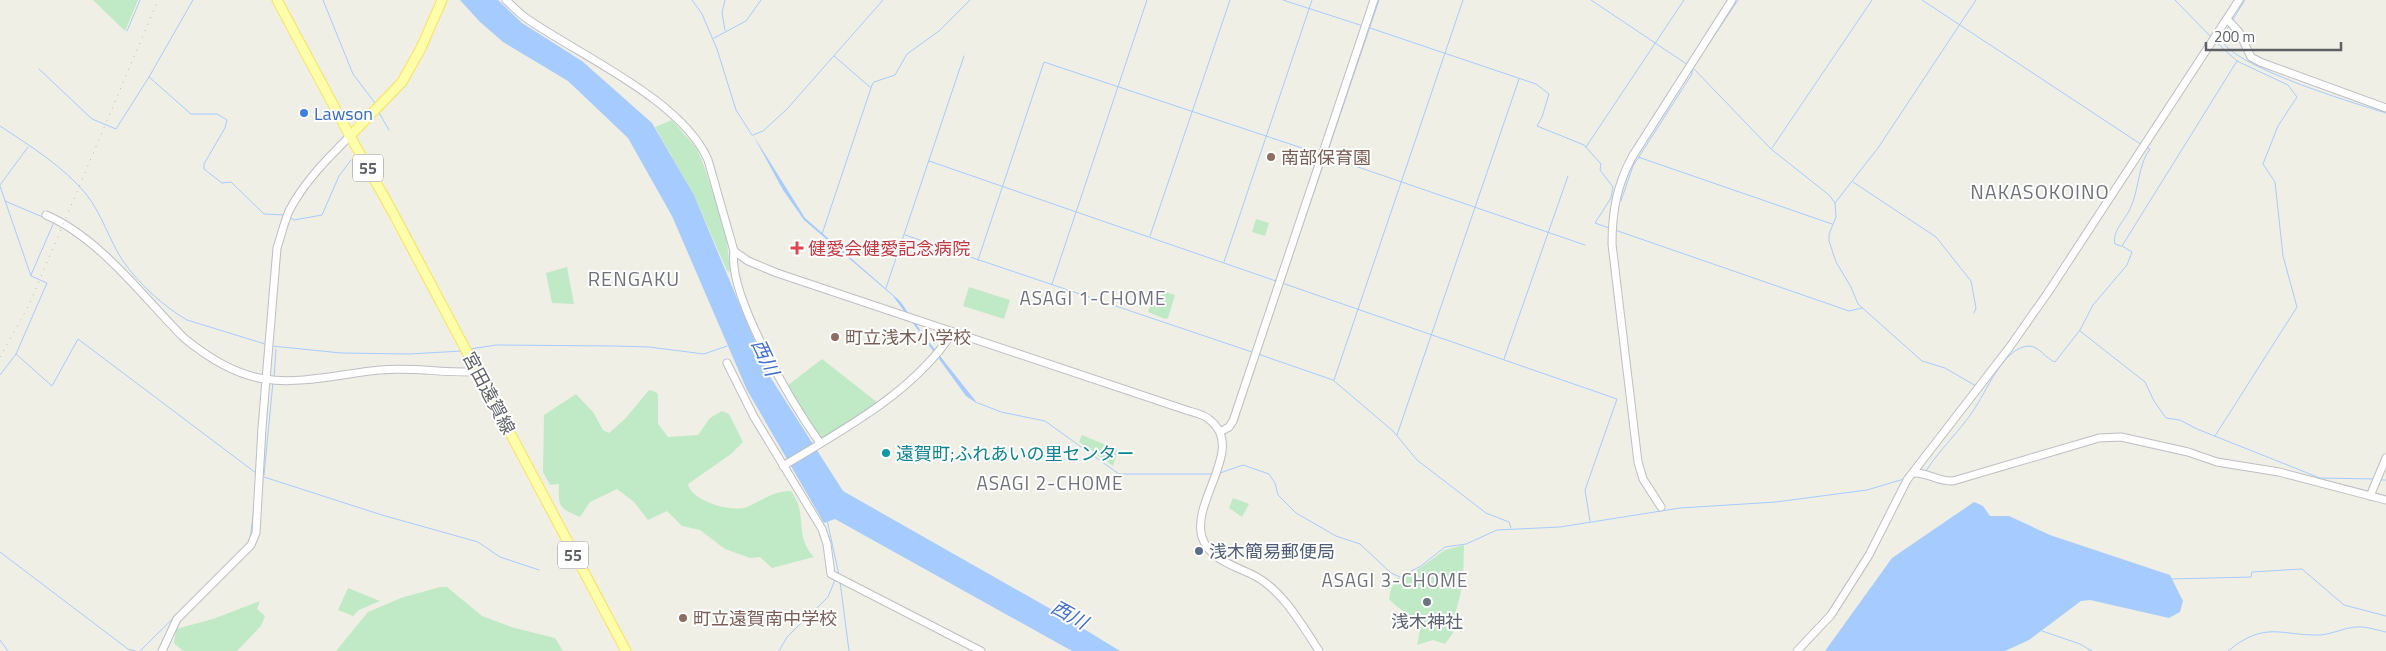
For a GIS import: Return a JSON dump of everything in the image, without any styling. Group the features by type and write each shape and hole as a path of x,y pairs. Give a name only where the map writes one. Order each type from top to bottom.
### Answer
{"main road":[{"name":"宮田遠賀線","path":"277,0 626,651"},
{"name":"55","path":"350,136 402,82 421,48 442,0"}],"street":[{"path":"506,0 527,19 656,100 695,139 708,160 734,251 732,264 735,275 754,326 790,398 817,445"},
{"path":"1220,432 1229,427 1233,421 1374,0"},
{"path":"1661,507 1644,479 1638,462 1612,252 1613,208 1622,176 1632,157 1732,0"},
{"path":"1797,651 1831,615 1869,555 1902,489 2009,348 2049,291 2239,0"},
{"path":"2227,19 2239,32 2251,56 2260,62 2386,108"},
{"path":"162,651 177,618 254,540 277,248 288,213 312,176 350,136"},
{"path":"46,215 64,223 86,240 184,338 198,349 238,371 267,380 325,377 380,370 476,372"},
{"path":"734,251 748,261 777,273 1211,420 1223,436 1222,454 1200,527 1206,546 1219,559 1258,578 1276,592 1319,651"},
{"path":"786,465 871,412 937,355 953,332"},
{"path":"727,363 754,417 786,465 822,529 827,544 831,574 981,651"},
{"path":"1914,473 1919,472 1936,480 1953,481 2099,438 2121,437 2188,452 2217,462 2279,472 2386,500"},
{"path":"2370,496 2386,458"}],"green space":[{"path":"93,0 138,0 125,31"},
{"path":"672,120 697,149 704,166 726,233 730,272 727,271 694,195 655,127"},
{"path":"1256,219 1269,223 1265,236 1252,232"},
{"path":"567,267 574,304 552,303 546,273"},
{"path":"969,287 1010,300 1004,319 963,306"},
{"path":"1163,291 1175,295 1168,318 1165,319 1148,312 1153,298 1162,295"},
{"path":"822,359 878,403 821,439 787,386"},
{"path":"649,390 656,392 658,395 658,424 668,437 698,435 710,418 722,411 729,414 743,442 731,454 688,484 696,496 723,507 740,508 747,507 773,494 791,491 799,508 804,541 814,557 772,568 760,557 750,558 725,549 700,530 682,526 667,511 648,520 634,502 617,489 590,502 580,517 561,506 559,484 550,485 543,472 544,415 576,394 593,412 603,430 609,433 625,419"},
{"path":"1082,435 1118,450 1113,466 1079,442"},
{"path":"1233,498 1249,504 1242,517 1229,508"},
{"path":"1464,545 1463,584 1452,626 1453,633 1445,644 1433,640 1417,645 1419,628 1417,622 1389,599 1391,588 1398,578 1413,573 1445,550"},
{"path":"440,587 447,587 482,616 511,627 555,638 563,651 336,651 368,612 401,598"},
{"path":"348,588 380,601 359,610 353,616 338,610"},
{"path":"260,601 257,609 265,616 261,626 237,651 183,651 174,643 176,629 213,619"}],"water":[{"path":"460,0 498,0 522,23 582,61 652,123 694,195 769,375 843,491 1063,616 1120,651 1072,651 835,519 824,523 747,390 672,216 628,138 568,81 503,42 479,21"},
{"path":"753,135 805,218 900,301 925,337 978,404 966,396 893,296 804,220 783,190"},
{"path":"1974,502 1983,506 1990,516 2009,516 2050,535 2170,575 2183,601 2180,612 2169,618 2090,600 2081,601 2029,640 2005,651 1825,651 1892,558"}],"waterway":[{"path":"127,31 140,0"},
{"path":"39,69 92,119 116,129 149,77 193,0"},
{"path":"323,0 353,74 375,103"},
{"path":"692,0 702,14 717,49 736,110 752,135"},
{"path":"725,0 722,13 725,30"},
{"path":"714,38 746,21 761,0"},
{"path":"753,135 763,131 787,109 883,0"},
{"path":"822,234 872,85 874,82 895,75 907,54 939,31 970,0"},
{"path":"1052,284 1147,0"},
{"path":"1150,236 1230,0"},
{"path":"1283,0 1363,26"},
{"path":"1224,262 1312,0"},
{"path":"1259,354 1379,0"},
{"path":"1334,380 1463,0"},
{"path":"1591,0 1688,65"},
{"path":"1586,147 1684,0"},
{"path":"1700,57 1738,0"},
{"path":"1772,148 1872,0"},
{"path":"1922,0 2142,145"},
{"path":"1835,203 1878,148 1976,0"},
{"path":"2175,0 2211,37"},
{"path":"2232,21 2245,0"},
{"path":"2229,26 2221,39 2230,50 2247,61 2296,83 2386,113"},
{"path":"1367,27 1536,84 1549,94 1542,117 1537,126 1584,145 1601,164 1600,170 1613,187 1611,198 1595,223 1609,228"},
{"path":"2215,436 2297,307 2283,256 2275,182 2263,164 2278,126 2297,97 2288,85 2237,61 2216,42"},
{"path":"834,56 870,87"},
{"path":"886,288 964,56"},
{"path":"1926,471 1968,419 1996,372 2011,354 2020,348 2029,346 2039,350 2055,362 2080,330 2093,305 2127,265 2132,252 2122,246 2237,61"},
{"path":"978,260 1044,62 1320,154"},
{"path":"1621,201 1633,166 1692,74 1692,68"},
{"path":"1693,68 1771,149 1829,195 1835,203 1836,217 1829,234 1829,241 1836,262 1851,287 1858,304 1922,361 1945,368 1976,386"},
{"path":"149,77 191,114 217,114 227,120 225,128 204,164 204,169 222,183 231,182 264,214 285,215"},
{"path":"1397,435 1519,79"},
{"path":"378,111 389,130"},
{"path":"0,126 46,157 77,184 97,210 123,261 136,278 160,301 187,320 265,344"},
{"path":"0,185 28,147"},
{"path":"2121,246 2115,244 2115,235 2133,202 2143,162 2150,149 2146,147"},
{"path":"1326,156 1585,245"},
{"path":"1638,157 1832,224"},
{"path":"289,217 294,220 322,215 339,176 351,160"},
{"path":"929,161 1276,281"},
{"path":"1504,359 1568,176"},
{"path":"1853,182 1936,237 1971,281 1976,308 1974,313"},
{"path":"0,186 31,276 47,283 16,354 0,375"},
{"path":"5,201 45,218"},
{"path":"31,275 54,222"},
{"path":"1615,230 1849,311 1862,308"},
{"path":"905,235 1252,352"},
{"path":"1282,283 1617,399 1585,490 1590,521"},
{"path":"2080,331 2145,382 2154,401 2166,418 2180,420 2197,429 2320,478 2373,479"},
{"path":"16,354 52,386 78,339 256,473"},
{"path":"471,349 496,345 616,346 649,347 704,354 727,346"},
{"path":"272,346 341,353 409,354 462,351"},
{"path":"274,378 276,349"},
{"path":"1258,354 1333,380 1393,431 1417,460 1486,513 1509,522 1511,528"},
{"path":"264,475 273,382"},
{"path":"978,403 1001,412 1045,421 1119,474 1212,474"},
{"path":"1220,473 1243,465 1269,474 1275,483 1278,495 1296,513 1336,536 1360,544 1391,573 1400,577 1421,566 1445,547 1466,544 1497,530 1560,527 1680,508 1776,502 1867,490 1904,479"},
{"path":"261,476 382,515 478,542 500,557 539,570"},
{"path":"2379,480 2386,480"},
{"path":"250,539 255,500"},
{"path":"827,520 839,575"},
{"path":"0,552 128,649 135,651"},
{"path":"2170,579 2251,577 2252,572 2302,569 2344,605 2386,616"},
{"path":"140,651 216,576"},
{"path":"779,651 787,637 828,597 835,580"},
{"path":"840,581 849,651"},
{"path":"2228,651 2241,641 2263,633 2321,635 2359,627 2386,632"},
{"path":"2042,631 2080,644 2092,651"},
{"path":"0,640 8,651"}],"railway":[{"path":"0,357 29,305 158,0"}],"place":[{"name":"Lawson","path":"304,113"},
{"name":"南部保育園","path":"1271,157"},
{"name":"健愛会健愛記念病院","path":"797,248"},
{"name":"町立浅木小学校","path":"835,337"},
{"name":"遠賀町;ふれあいの里センター","path":"886,453"},
{"name":"浅木簡易郵便局","path":"1199,551"},
{"name":"浅木神社","path":"1427,602"},
{"name":"町立遠賀南中学校","path":"683,618"}],"district":[{"name":"NAKASOKOINO","path":"2040,191"},
{"name":"RENGAKU","path":"634,278"},
{"name":"ASAGI 1-CHOME","path":"1093,297"},
{"name":"ASAGI 2-CHOME","path":"1050,482"},
{"name":"ASAGI 3-CHOME","path":"1395,579"}],"water label":[{"name":"西川","path":"766,357"},
{"name":"西川","path":"1070,614"}]}
